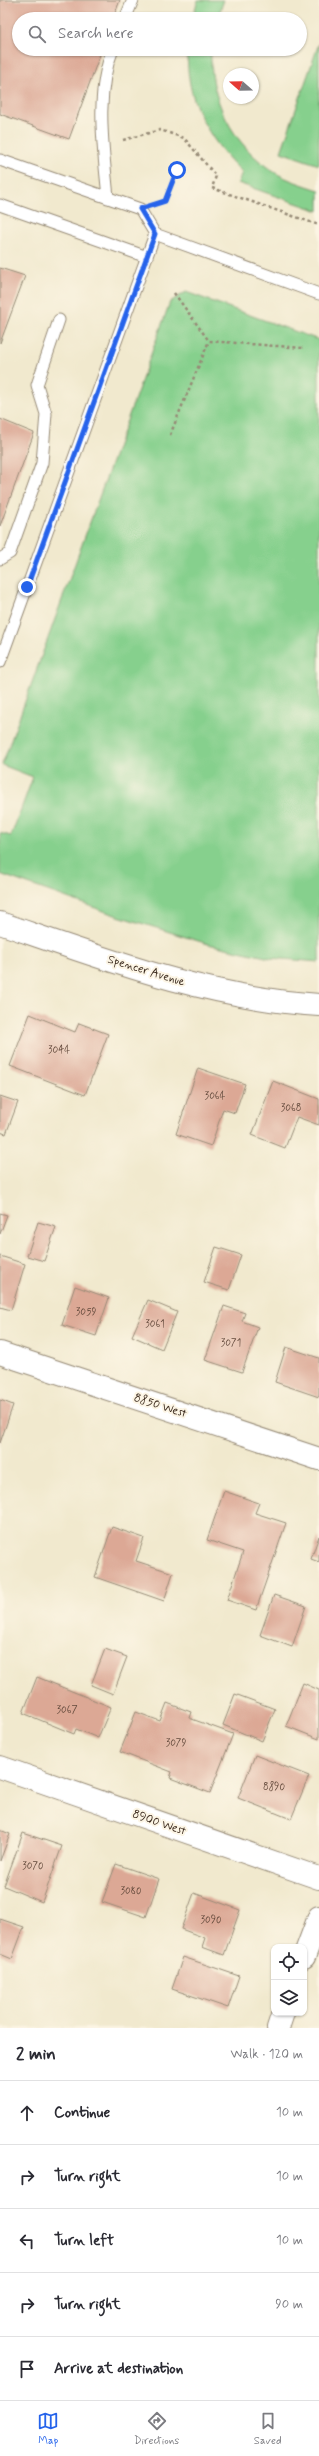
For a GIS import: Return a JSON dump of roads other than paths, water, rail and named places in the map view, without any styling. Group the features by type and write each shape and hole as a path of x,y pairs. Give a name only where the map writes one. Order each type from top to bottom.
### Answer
{"street":[{"name":"Spencer Avenue","path":"0,923 170,980 282,1003 319,1005"},
{"name":"8850 West","path":"0,1353 319,1459"},
{"name":"8900 West","path":"0,1767 319,1878"},
{"path":"307,1949 319,1916"},
{"path":"278,2028 282,2016"}],"lane":[{"path":"128,12 133,0"},
{"path":"108,198 103,145 105,75 111,56"},
{"path":"0,160 140,209 155,234 319,294"},
{"path":"0,205 147,257"},
{"path":"0,662 155,234"},
{"path":"0,559 10,552 42,463 46,414 37,385 60,320"}]}
